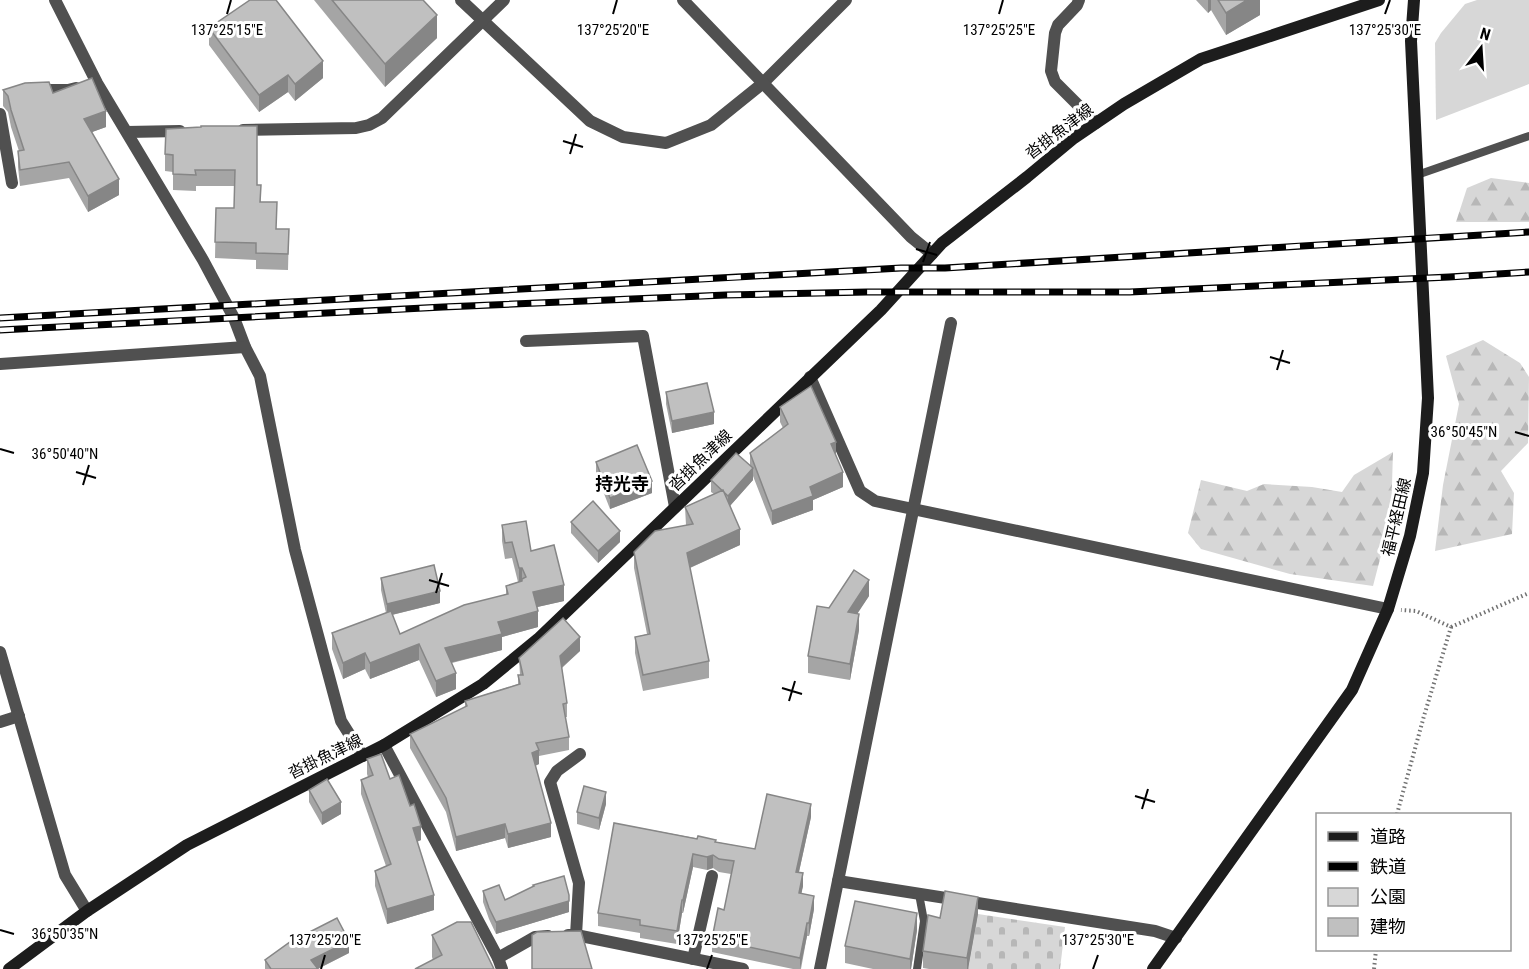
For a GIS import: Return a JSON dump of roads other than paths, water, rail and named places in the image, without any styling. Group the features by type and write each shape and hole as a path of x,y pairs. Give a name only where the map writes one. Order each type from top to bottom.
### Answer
{"main road":[{"name":"沓掛魚津線","path":"9,969 87,911 187,845 384,745 483,684 529,646 881,310 942,243 1074,138 1124,104 1201,59 1379,0"},
{"name":"福平経田線","path":"1153,969 1352,690 1388,609 1410,536 1423,474 1428,398 1411,41 1414,0"}],"street":[{"path":"55,0 97,83 203,261 234,318 245,347 260,376 295,550 341,721 363,756"},
{"path":"461,0 590,121 623,137 666,143 711,125 762,84 846,0"},
{"path":"230,130 356,128 369,125 382,118 504,0"},
{"path":"683,0 911,237 932,254"},
{"path":"1079,0 1054,33 1051,71 1055,82 1096,123"},
{"path":"23,91 68,90 97,83"},
{"path":"0,114 12,183"},
{"path":"127,132 195,131"},
{"path":"820,969 951,323"},
{"path":"526,341 643,336 675,507"},
{"path":"0,364 245,347"},
{"path":"810,377 860,491 875,501 1388,609"},
{"path":"0,652 65,875 87,911"},
{"path":"0,722 19,717"},
{"path":"384,745 500,964 536,937 576,935 743,969"},
{"path":"576,935 579,883 550,782 557,771 580,754"},
{"path":"693,959 712,876"},
{"path":"838,881 1155,931 1176,938"}],"lane":[{"path":"1417,175 1529,136"},
{"path":"917,969 924,921 919,894"}],"railway":[{"path":"0,318 901,268 945,268 1529,232"},
{"path":"0,330 726,295 867,292 1130,292 1529,272"}],"district":[{"name":"持光寺","path":"622,484"}]}
